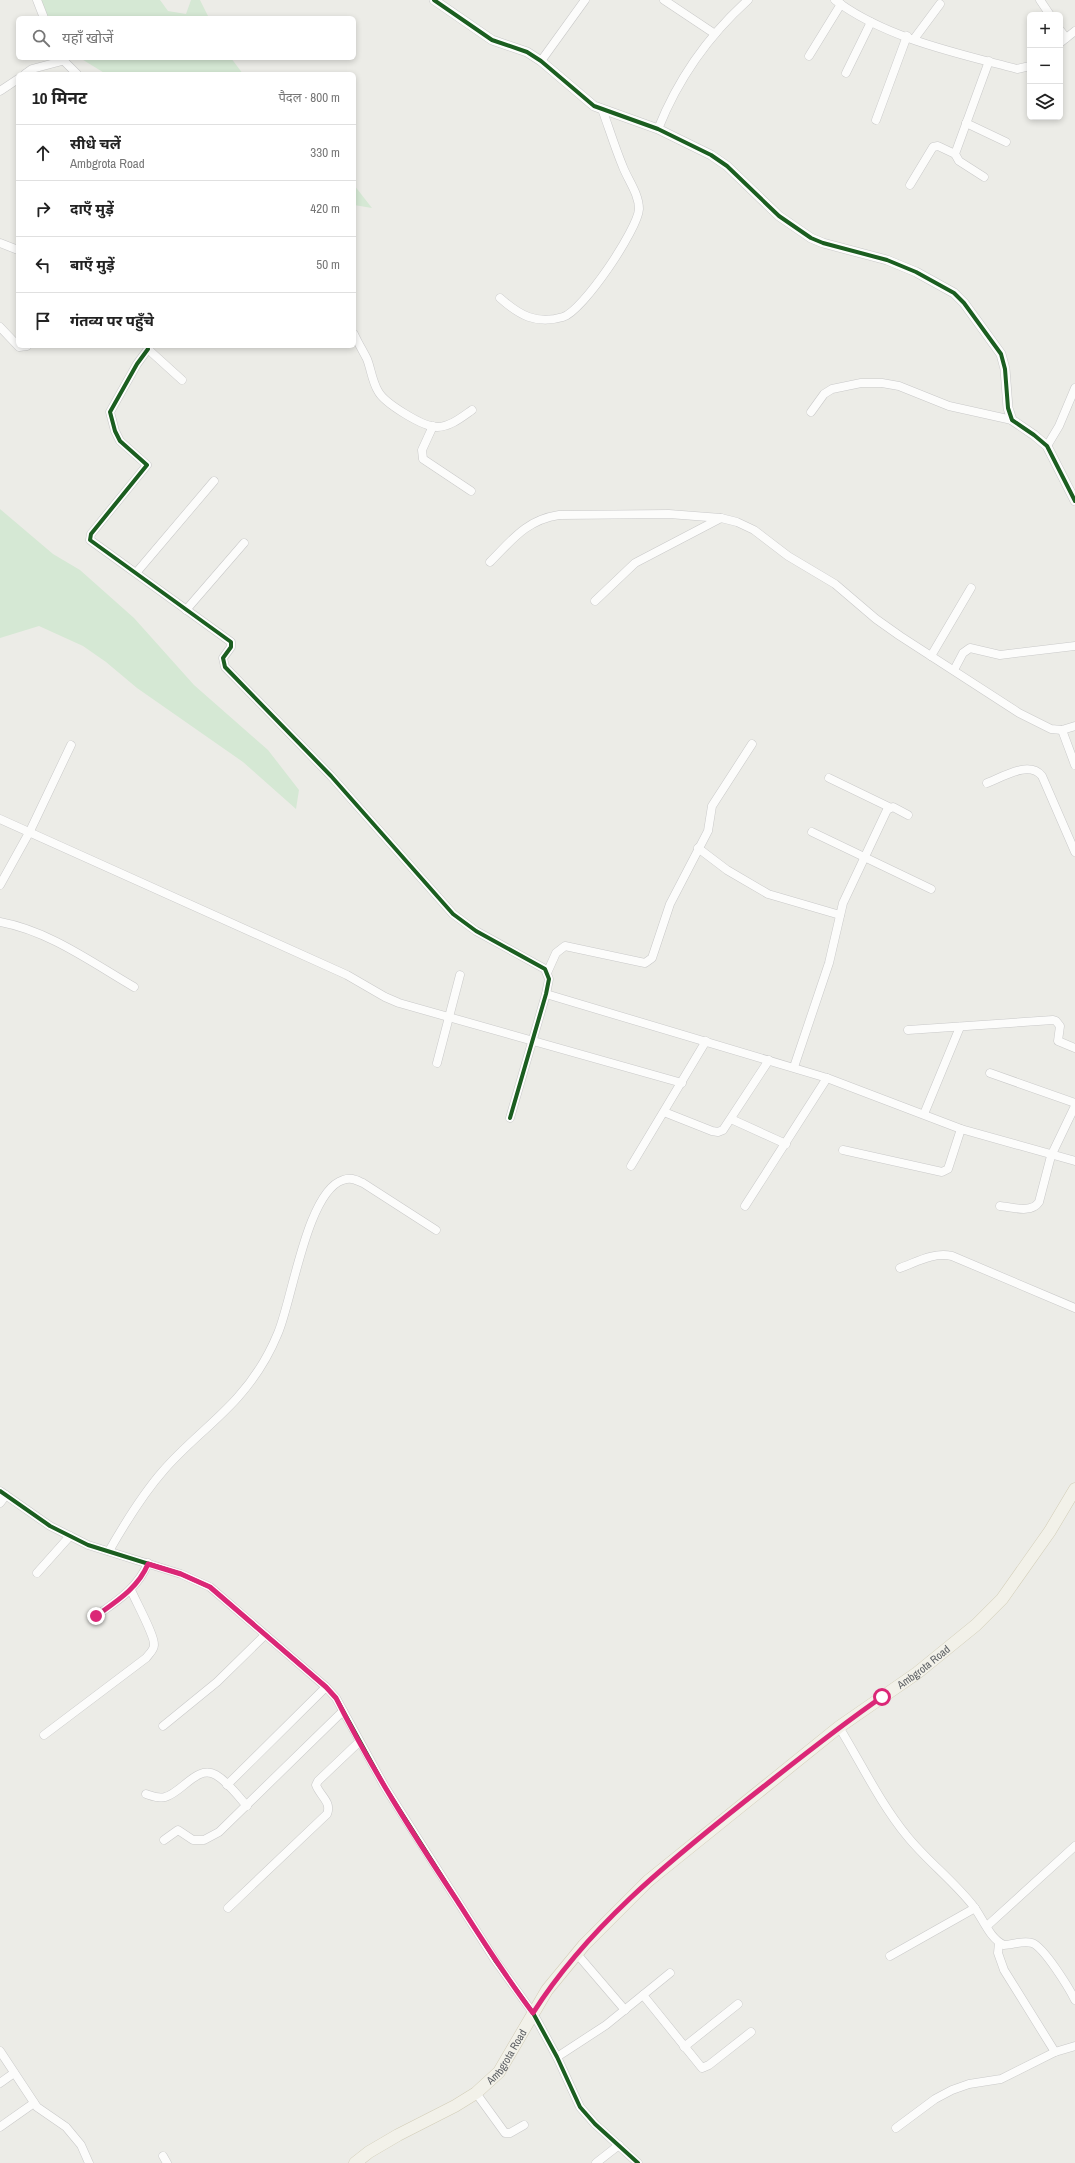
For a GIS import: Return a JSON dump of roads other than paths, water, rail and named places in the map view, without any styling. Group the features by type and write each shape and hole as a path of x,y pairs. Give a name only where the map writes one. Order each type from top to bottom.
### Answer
{"main road":[{"name":"Ambgrota Road","path":"356,2163 369,2152 398,2135 455,2106 476,2092 498,2072 547,1990 577,1954 648,1881 839,1726 917,1673 976,1625 1002,1599 1050,1531 1075,1489"}],"street":[{"path":"37,0 43,16"},
{"path":"434,0 492,40 527,52 541,61 587,100 602,109 658,129 711,155 726,166 779,216 811,238 823,243 887,260 916,272 954,293 964,302 1001,354 1005,369 1008,408 1012,420"},
{"path":"541,61 585,0"},
{"path":"664,0 715,34"},
{"path":"658,129 680,81 702,49 748,0"},
{"path":"1040,0 1048,12"},
{"path":"809,56 838,2 871,22 910,37 1017,70 1027,67"},
{"path":"876,120 910,37 940,4"},
{"path":"846,73 871,22"},
{"path":"1063,40 1075,31"},
{"path":"28,72 32,69 61,60 75,72"},
{"path":"955,154 989,62"},
{"path":"0,91 16,80"},
{"path":"500,298 524,316 540,319 563,317 579,304 625,242 638,216 637,198 622,165 602,109"},
{"path":"966,123 1006,142"},
{"path":"910,185 933,147 938,146 955,154 959,162 984,177"},
{"path":"0,243 16,249"},
{"path":"0,327 16,344"},
{"path":"356,338 367,359 381,395 410,416 426,425 448,425 472,410"},
{"path":"182,380 148,348 137,364 110,412 115,431 120,441 147,465 90,538 92,542 230,642 231,648 223,658 225,667 331,776 453,914 476,931 540,965 547,973 549,979 546,994 510,1118"},
{"path":"811,412 824,394 832,389 861,383 882,383 899,386 949,406 1012,420 1047,446 1075,501"},
{"path":"1047,446 1059,426 1075,388"},
{"path":"433,426 422,450 423,459 471,491"},
{"path":"136,573 214,481"},
{"path":"490,562 520,532 531,523 544,517 559,515 668,514 721,518 737,522 754,530 788,556 835,584 876,619 1036,723 1051,729 1062,730 1075,726"},
{"path":"595,600 635,563 721,518"},
{"path":"186,610 244,543"},
{"path":"931,656 971,588"},
{"path":"954,670 964,654 970,648 1000,655 1075,646"},
{"path":"1062,730 1075,766"},
{"path":"547,973 556,953 561,948 570,945 640,962 649,961 654,953 670,904 708,831 712,806 752,744"},
{"path":"0,885 30,831 71,745"},
{"path":"987,783 1023,769 1031,768 1037,770 1042,776 1075,852"},
{"path":"829,778 890,807 896,808 908,815"},
{"path":"794,1067 829,963 840,915 851,884 890,807"},
{"path":"0,819 30,831 347,975 385,997 399,1003 682,1083"},
{"path":"812,832 931,889"},
{"path":"698,848 727,870 768,894 840,915"},
{"path":"0,922 26,927 48,937 134,987"},
{"path":"437,1063 448,1016 460,975"},
{"path":"546,994 794,1067 828,1078 961,1129 1051,1156 1075,1161"},
{"path":"908,1030 1056,1021 1060,1026 1058,1040 1075,1048"},
{"path":"924,1114 960,1027"},
{"path":"631,1166 706,1041"},
{"path":"664,1112 718,1132 723,1130 769,1060"},
{"path":"990,1074 1075,1104 1051,1156 1039,1202 1036,1206 1027,1209 1000,1206"},
{"path":"745,1206 828,1078"},
{"path":"731,1119 786,1144"},
{"path":"843,1150 942,1172 948,1169 961,1129"},
{"path":"109,1551 126,1522 163,1470 238,1397 256,1374 274,1344 284,1319 298,1259 312,1223 333,1186 343,1180 353,1178 436,1230"},
{"path":"900,1268 932,1256 942,1254 952,1256 1075,1308"},
{"path":"0,1503 3,1493 50,1526 70,1536 109,1551 181,1574 210,1587 326,1687 336,1698 385,1788 495,1960 533,2013 557,2057 580,2107 595,2124 638,2163"},
{"path":"37,1573 70,1536"},
{"path":"96,1616 130,1590 144,1573 148,1564"},
{"path":"44,1735 146,1658 151,1652 154,1644 152,1635 130,1590"},
{"path":"163,1726 217,1682 265,1635"},
{"path":"227,1784 326,1687"},
{"path":"164,1840 178,1830 193,1840 208,1838 219,1832 343,1711"},
{"path":"839,1726 906,1836 956,1886 975,1908 999,1943 998,1953 1004,1970 1055,2052"},
{"path":"228,1908 327,1814 329,1810 328,1805 316,1785 318,1781 359,1742"},
{"path":"146,1794 157,1798 165,1797 202,1773 209,1772 227,1784 247,1806"},
{"path":"987,1926 1075,1846"},
{"path":"890,1956 975,1908"},
{"path":"999,1943 1010,1945 1025,1942 1035,1944 1061,1977 1075,2000"},
{"path":"577,1954 625,2010"},
{"path":"557,2057 587,2038 625,2010 670,1973"},
{"path":"643,1995 699,2066 705,2067 751,2032"},
{"path":"684,2047 738,2004"},
{"path":"896,2128 935,2099 952,2090 969,2084 1001,2079 1055,2052 1075,2046"},
{"path":"0,2051 34,2104 44,2113 57,2119 66,2127 81,2145 89,2163"},
{"path":"0,2083 14,2073"},
{"path":"476,2092 504,2133 510,2133 524,2125"},
{"path":"0,2127 34,2104"},
{"path":"596,2163 619,2145"}]}
